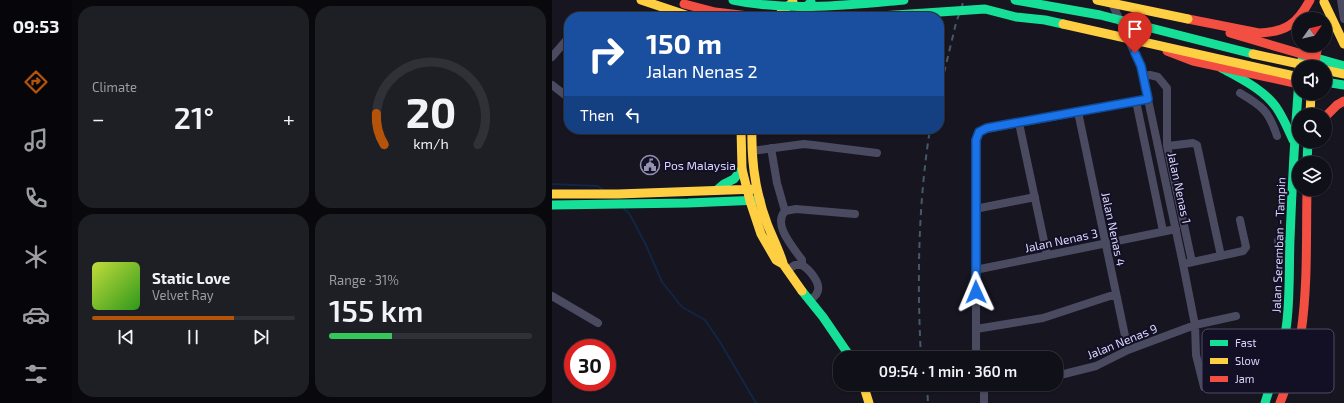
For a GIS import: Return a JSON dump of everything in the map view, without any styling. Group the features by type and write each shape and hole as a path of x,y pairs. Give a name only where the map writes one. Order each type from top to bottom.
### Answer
{"main road":[{"path":"641,0 677,12"},
{"path":"675,0 684,4 715,12"},
{"path":"734,0 747,3 827,7 904,0"},
{"path":"754,0 754,12"},
{"path":"782,12 795,0"},
{"path":"801,12 812,0"},
{"path":"1015,0 1100,15 1236,50 1292,60"},
{"path":"1097,0 1259,33 1281,31 1298,20 1310,0"},
{"path":"1309,12 1310,0"},
{"path":"1322,12 1324,1"},
{"path":"1324,1 1344,44"},
{"path":"940,12 985,9 1016,17 1044,20 1235,62 1292,79"},
{"path":"1188,19 1263,44 1303,54 1310,60"},
{"path":"1261,76 1271,68 1272,61 1271,54 1263,44"},
{"path":"1153,45 1192,61 1261,76 1292,80"},
{"path":"1302,60 1303,54"},
{"path":"1340,65 1329,69 1328,74 1334,86 1342,88"},
{"path":"1220,67 1262,92 1281,114 1292,137"},
{"path":"1332,71 1344,74"},
{"path":"1332,84 1342,88"},
{"path":"1332,110 1344,101"},
{"path":"741,134 742,169 750,202 761,234 776,260 785,267 846,351"},
{"path":"752,134 752,151 757,189 771,233 785,267"},
{"name":"Jalan Seremban - Tampin","path":"1286,329 1290,282 1294,148"},
{"path":"717,190 724,184 734,179 742,169"},
{"path":"552,204 717,190 757,189"},
{"path":"552,194 604,199"},
{"path":"1301,329 1304,293 1307,196"},
{"path":"618,198 750,202 760,200"},
{"path":"866,391 870,403"},
{"name":"Jalan Seremban - Tampin","path":"1265,403 1268,393"},
{"path":"1280,403 1283,393"}],"street":[{"name":"Jalan Nenas 1","path":"1111,0 1141,66 1157,136 1195,325 1196,355 1202,379"},
{"path":"1342,0 1344,19"},
{"path":"552,57 564,43"},
{"path":"1143,76 1150,75 1158,77 1167,88 1167,146 1192,262"},
{"path":"552,84 564,94"},
{"path":"1240,93 1260,105 1274,126 1277,136"},
{"path":"976,351 975,210 976,140 979,132 987,128 1148,99"},
{"path":"1136,101 1163,231"},
{"name":"Jalan Nenas 4","path":"1078,112 1128,350"},
{"path":"1019,123 1047,255"},
{"path":"1157,136 1168,134"},
{"path":"1167,146 1193,143 1197,145 1221,256"},
{"path":"752,151 813,145 877,153"},
{"path":"771,148 777,183 785,211 781,218 781,226 802,260 802,265 812,274 817,285 818,292 810,300"},
{"path":"975,210 1035,197"},
{"path":"785,211 796,209 855,214"},
{"path":"1183,264 1243,251 1246,247 1240,220"},
{"name":"Jalan Nenas 3","path":"975,270 1176,229"},
{"path":"1278,240 1290,241"},
{"path":"785,267 802,265"},
{"path":"976,328 1043,318 1116,294"},
{"path":"552,296 598,323"},
{"name":"Jalan Nenas 9","path":"1063,374 1096,366 1128,350 1195,325 1236,316"},
{"path":"982,391 984,403"}],"waterway":[{"path":"552,184 598,186 603,190"},
{"path":"624,209 629,213 646,245 662,282 682,307 705,320 720,342 756,403"}],"railway":[{"path":"944,73 956,23 964,0"},
{"path":"921,351 919,272 921,215 929,134"},
{"path":"927,391 928,403"}],"traffic: fast":[{"path":"733,0 754,4 797,7 904,0"},
{"path":"1015,0 1100,15 1253,54"},
{"path":"801,12 811,2"},
{"path":"940,12 985,9 1016,17 1045,20 1063,24"},
{"path":"1302,60 1303,52"},
{"path":"1316,58 1344,66"},
{"path":"1220,67 1250,84 1264,94 1276,107 1292,138"},
{"path":"1332,83 1344,85"},
{"path":"1286,329 1298,100"},
{"path":"1307,156 1308,148"},
{"path":"717,190 724,184 734,179 742,169"},
{"path":"552,205 688,203 760,200"},
{"path":"802,291 823,317 846,351"},
{"path":"1265,403 1268,393"}],"traffic: slow":[{"path":"641,0 677,12"},
{"path":"1097,0 1188,19"},
{"path":"781,12 793,2"},
{"path":"1324,2 1344,44"},
{"path":"1063,24 1292,75"},
{"path":"1253,54 1292,62"},
{"path":"1332,71 1344,74"},
{"path":"1310,108 1311,100"},
{"path":"741,134 742,169 750,201 761,234 776,260 783,264 802,291"},
{"path":"752,134 753,166 757,190 768,226 783,263"},
{"path":"552,194 618,194 757,189"},
{"path":"865,391 869,403"}],"traffic: jam":[{"path":"1188,19 1259,33 1277,31 1295,21 1310,0"},
{"path":"684,4 715,12"},
{"path":"1230,33 1312,57"},
{"path":"1167,51 1193,61 1292,82"},
{"path":"1315,60 1317,52"},
{"path":"1332,110 1344,101"},
{"path":"1301,329 1306,279 1307,196"},
{"path":"1280,403 1284,393"}],"place":[{"name":"Pos Malaysia","path":"650,165"}],"route":[{"path":"976,292 976,140 979,132 987,128 1148,99 1141,66 1135,53"}]}
